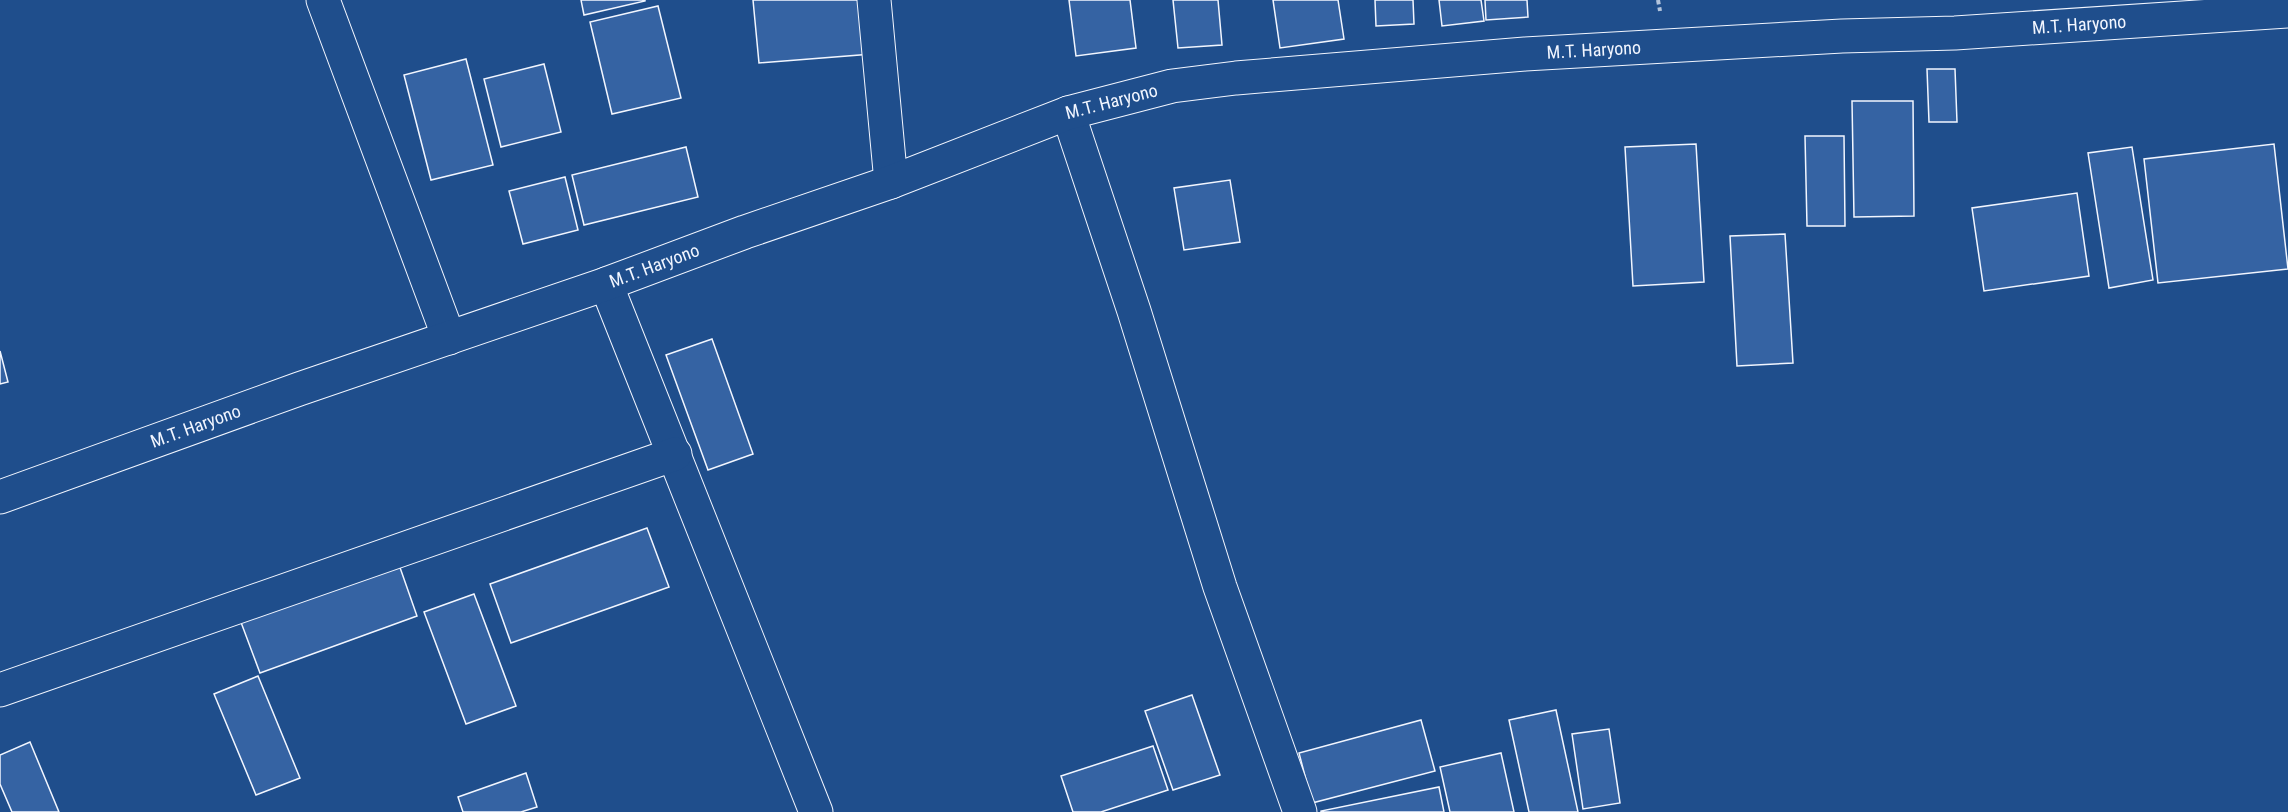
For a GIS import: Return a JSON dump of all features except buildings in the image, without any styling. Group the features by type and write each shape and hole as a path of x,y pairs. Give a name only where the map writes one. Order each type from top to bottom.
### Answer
{"main road":[{"path":"323,0 449,338"},
{"path":"874,0 891,182"},
{"name":"M.T. Haryono","path":"0,497 299,388 606,284 745,232 891,182 1068,113 1172,86 1236,78 1536,54 1842,36 1955,33 2288,11"},
{"path":"1068,113 1134,310 1220,587 1300,812"},
{"path":"606,284 816,812"},
{"path":"0,690 675,454"}]}
